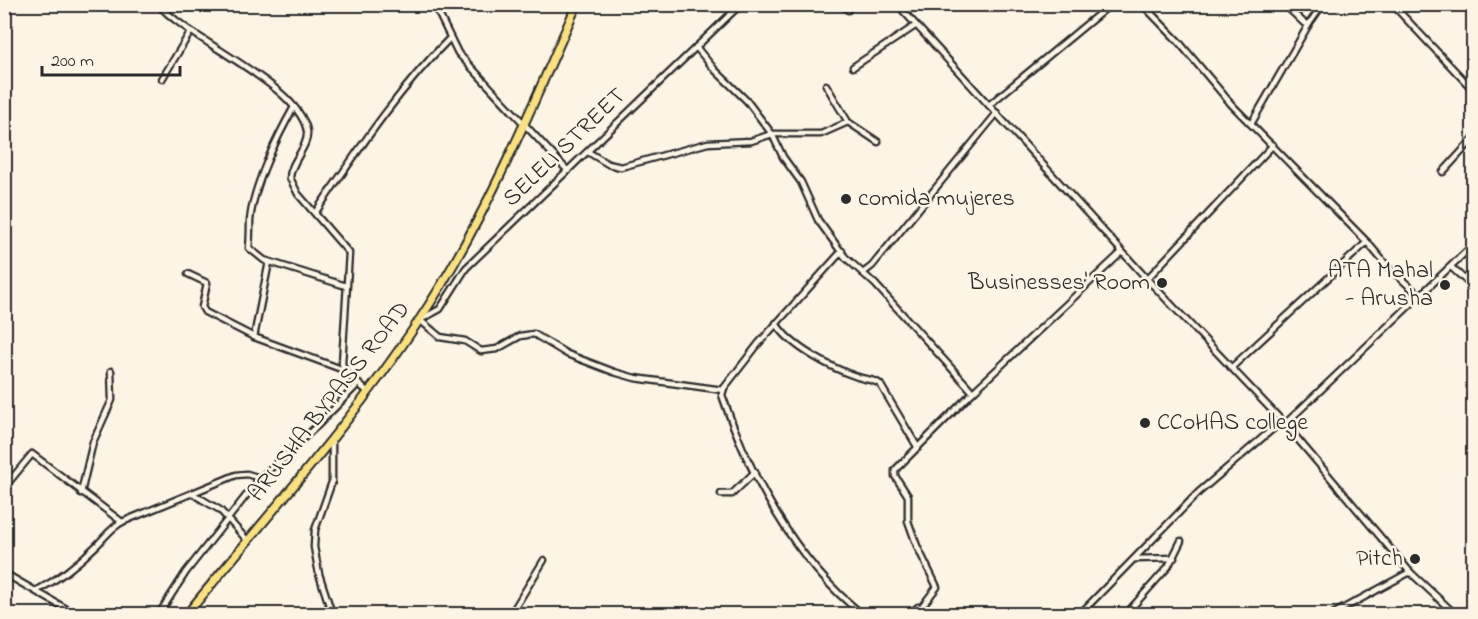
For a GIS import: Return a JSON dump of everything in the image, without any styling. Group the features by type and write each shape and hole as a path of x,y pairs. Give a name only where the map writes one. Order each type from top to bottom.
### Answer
{"main road":[{"name":"ARUSHA BYPASS ROAD","path":"187,615 368,392 420,320 471,231 524,122 577,4"}],"street":[{"path":"158,4 191,31 262,79 294,107 304,122 307,136 290,178 298,194 349,253 342,344 344,370"},
{"path":"434,4 449,39 458,53 568,171"},
{"name":"SELELI STREET","path":"420,320 440,309 466,268 741,4"},
{"path":"843,4 848,10"},
{"path":"897,4 1122,252 1283,423 1410,572 1455,615"},
{"path":"989,105 1111,4"},
{"path":"1142,4 1178,40 1251,124 1367,242 1388,267 1419,295"},
{"path":"1284,4 1301,21 1309,24"},
{"path":"1251,124 1323,4"},
{"path":"1392,4 1473,91"},
{"path":"853,67 915,26"},
{"path":"162,79 191,31"},
{"path":"315,213 389,106 449,39"},
{"path":"696,47 714,70 747,101 772,134 783,157 801,182 818,220 842,251 973,392"},
{"path":"826,85 848,122 878,142"},
{"path":"294,107 268,162 250,220 252,233 250,251 269,262 346,286"},
{"path":"863,273 872,266 997,113"},
{"path":"588,152 608,164 621,167 708,143 751,141 772,134 821,134 848,122"},
{"path":"1443,172 1473,138"},
{"path":"1147,279 1273,145"},
{"path":"1231,368 1367,242"},
{"path":"1080,615 1199,492 1283,423 1473,244"},
{"path":"842,251 776,323 723,390 723,397 755,472 796,544 834,589 862,615"},
{"path":"910,615 935,591 936,583 917,546 908,521 906,491 894,474 973,392 1122,252"},
{"path":"254,337 269,262"},
{"path":"1451,267 1473,288"},
{"path":"188,274 207,283 202,307 204,311 254,337 344,370 368,392"},
{"path":"420,320 440,337 465,342 481,351 497,349 520,336 534,333 567,354 614,372 635,378 723,390"},
{"path":"776,323 784,334 819,359 856,377 880,384 918,448"},
{"path":"81,493 93,442 112,400 111,371"},
{"path":"159,615 186,572 260,478 317,426 358,384"},
{"path":"332,436 332,482 315,530 314,547 319,574 332,615"},
{"path":"4,488 32,454 122,522"},
{"path":"721,494 732,494 755,472"},
{"path":"36,591 66,572 97,545 110,529 122,522 236,475 247,474 260,478"},
{"path":"193,494 220,510 248,540"},
{"path":"1126,615 1174,558 1180,541"},
{"path":"1135,559 1174,558"},
{"path":"511,615 544,560"},
{"path":"1333,615 1410,572"},
{"path":"4,573 75,615"},
{"path":"916,615 922,603"}],"place":[{"name":"comida mujeres","path":"846,199"},
{"name":"Businesses' Room","path":"1162,283"},
{"name":"ATA Mahal - Arusha","path":"1445,285"},
{"name":"CCoHAS college","path":"1145,423"},
{"name":"Pitch","path":"1415,559"}]}
